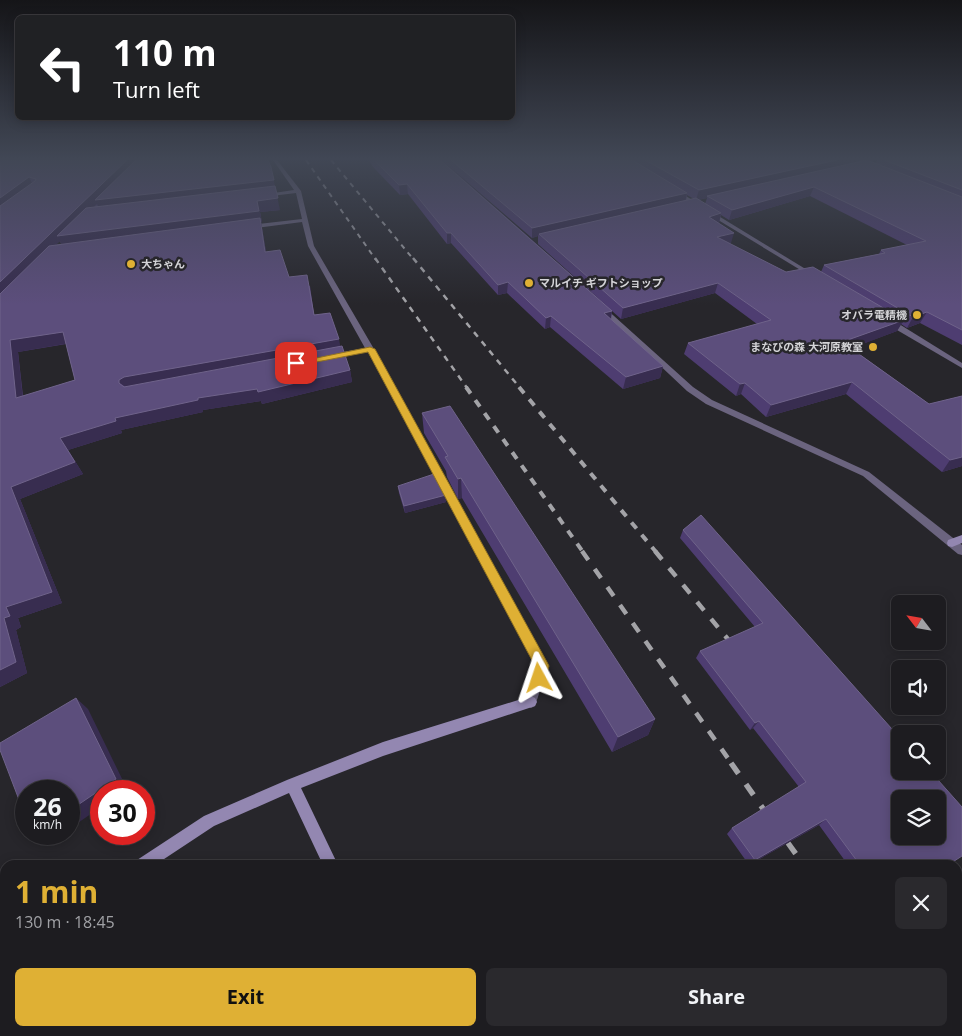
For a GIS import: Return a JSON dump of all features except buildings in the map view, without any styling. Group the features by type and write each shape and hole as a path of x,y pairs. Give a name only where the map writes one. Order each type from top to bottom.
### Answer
{"street":[{"path":"150,860 209,822 292,785 383,749 530,702 542,666 370,349 311,246 302,208"},
{"path":"702,208 820,280"},
{"path":"238,229 305,220"},
{"path":"596,302 690,389 709,402 866,474 957,541 962,551"},
{"path":"879,316 962,366"},
{"path":"322,358 370,349"},
{"path":"292,785 328,860"}],"railway":[{"path":"340,208 376,260"},
{"path":"371,208 414,260"},
{"path":"375,258 467,388"},
{"path":"413,258 520,388"},
{"path":"466,387 583,552"},
{"path":"519,387 656,552"},
{"path":"582,551 732,764"},
{"path":"655,551 736,649"},
{"path":"731,763 764,810"},
{"path":"788,843 800,860"}],"place":[{"name":"大ちゃん","path":"131,264"},
{"name":"マルイチ ギフトショップ","path":"529,283"},
{"name":"オバラ電精機","path":"917,315"},
{"name":"まなびの森 大河原教室","path":"873,347"}],"route":[{"path":"296,363 370,349 542,666 539,678"}]}
